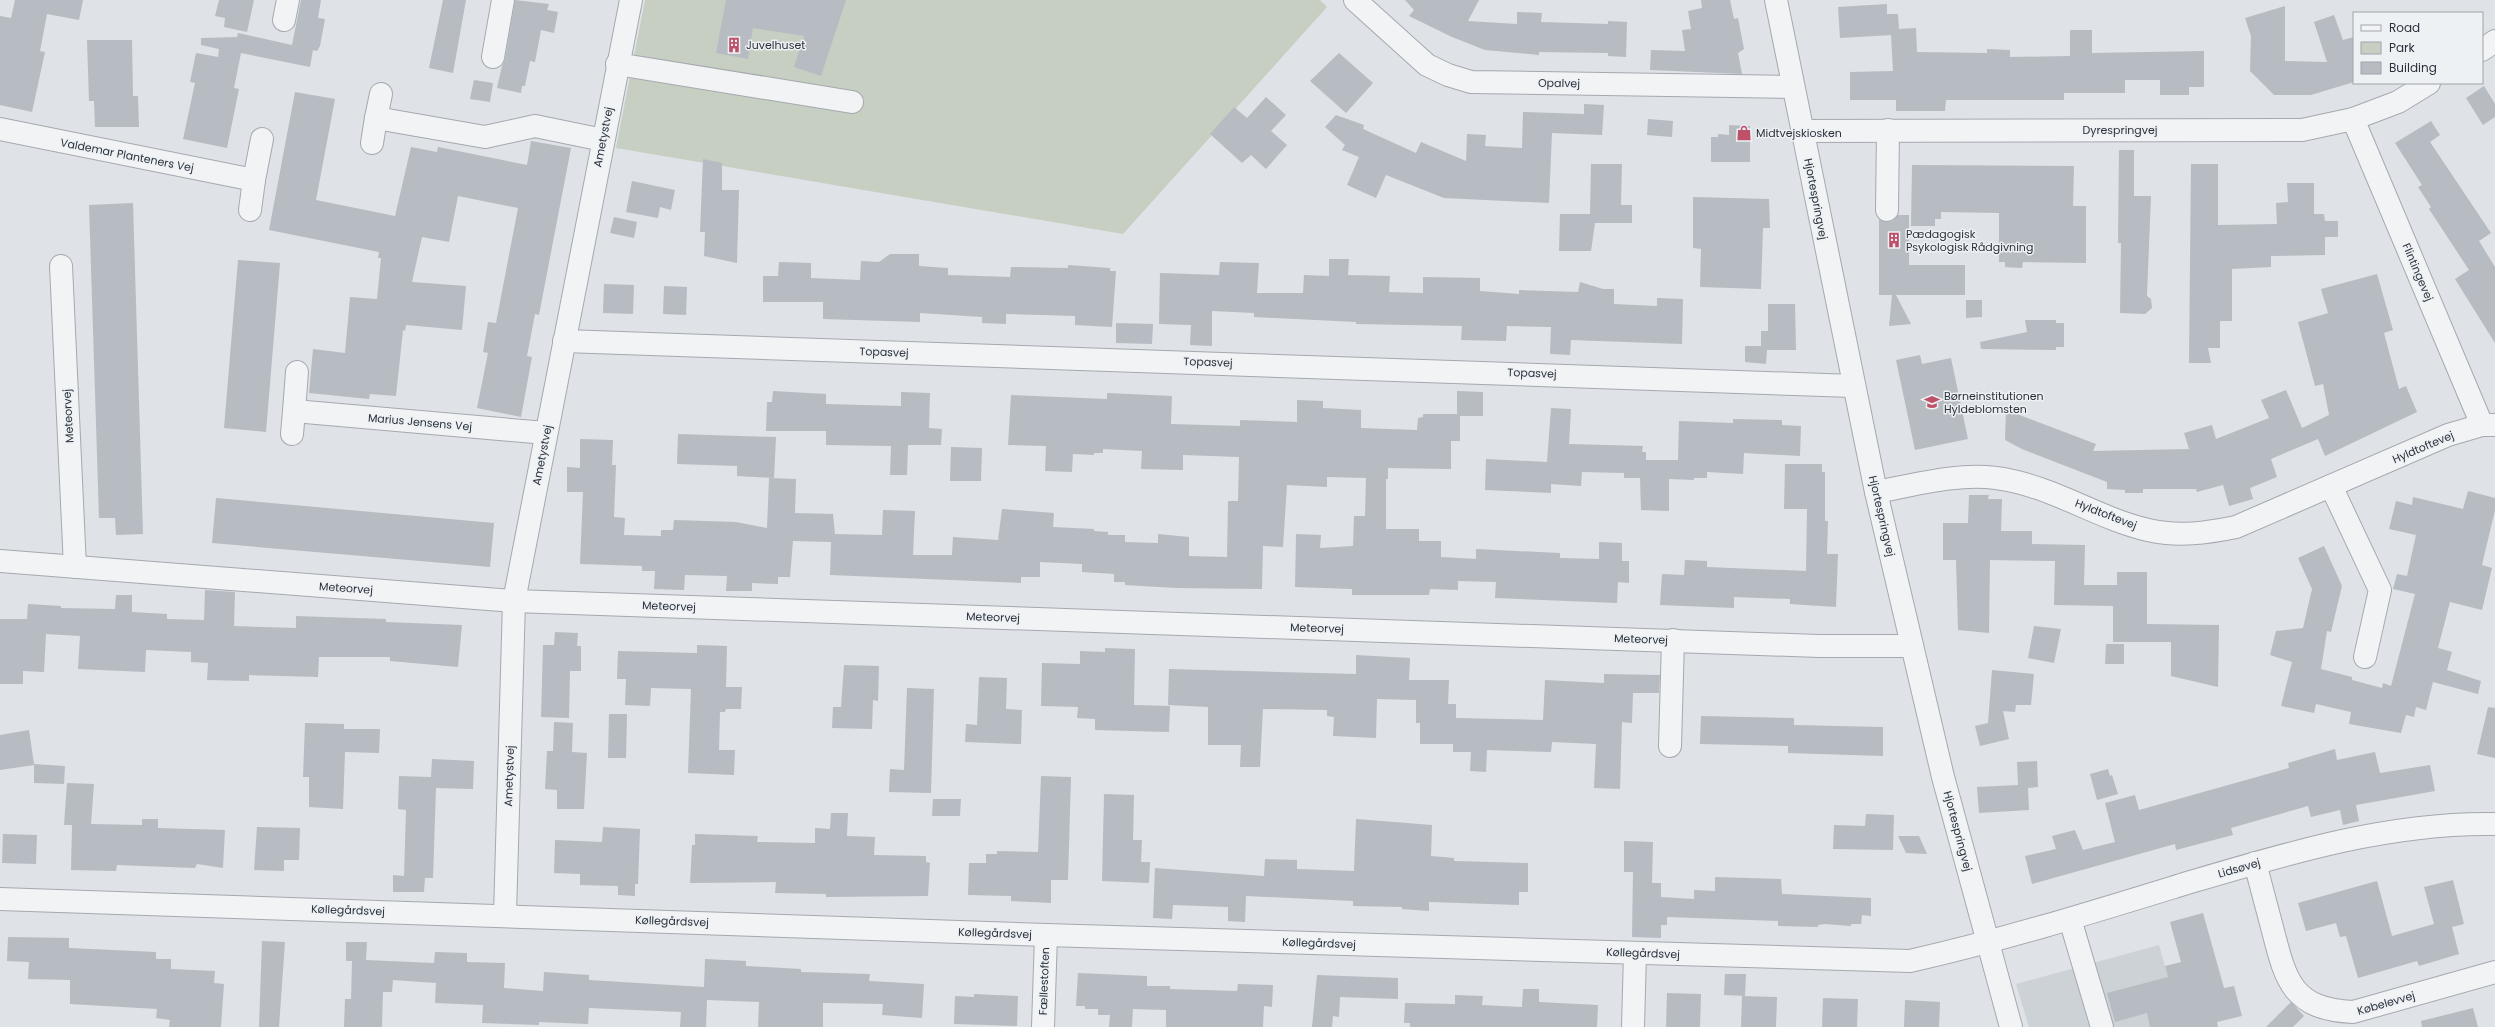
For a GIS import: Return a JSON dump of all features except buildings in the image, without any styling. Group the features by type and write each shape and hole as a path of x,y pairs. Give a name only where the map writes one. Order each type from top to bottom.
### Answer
{"street":[{"path":"492,57 503,0"},
{"name":"Ametystvej","path":"505,915 514,601 617,64 631,0"},
{"name":"Opalvej","path":"1355,0 1427,65 1448,75 1471,82 1792,87"},
{"name":"Hjortespringvej","path":"1776,0 1792,87 1876,492 1943,777 2011,1027"},
{"path":"2483,49 2495,42"},
{"path":"617,64 852,102"},
{"name":"Dyrespringvej","path":"1802,130 2302,130 2353,119 2398,102 2427,84"},
{"path":"372,143 381,94"},
{"path":"376,118 485,138 535,126 603,140"},
{"name":"Flintingevej","path":"2353,119 2488,425"},
{"name":"Valdemar Planteners Vej","path":"0,129 254,180"},
{"path":"1887,210 1888,130"},
{"path":"250,210 262,138"},
{"name":"Meteorvej","path":"61,266 75,567"},
{"name":"Topasvej","path":"564,341 1853,386"},
{"path":"292,434 297,372"},
{"name":"Marius Jensens Vej","path":"294,411 546,433"},
{"name":"Hyldtoftevej","path":"1876,492 1961,477 1996,478 2037,486 2122,522 2150,530 2179,534 2208,532 2236,527 2448,435 2488,425"},
{"path":"2331,486 2380,590 2366,657"},
{"name":"Meteorvej","path":"0,561 514,601 1819,646 1912,646"},
{"path":"1670,746 1673,640"},
{"name":"Lidsøvej","path":"1989,943 2255,863 2351,838 2414,828 2495,824"},
{"name":"Købelevvej","path":"2255,863 2283,971 2294,989 2311,1003 2331,1011 2353,1012 2495,972"},
{"name":"Køllegårdsvej","path":"0,898 1046,934 1910,961 1989,943"},
{"path":"2070,919 2102,1027"},
{"name":"Fællestoften","path":"1043,1027 1046,934"},
{"path":"1633,1027 1635,953"}],"shaded area":[{"path":"2159,945 2182,1027 2029,1027 2016,984"}],"green space":[{"path":"645,0 1320,0 1327,7 1123,234 616,148"}],"place":[{"name":"Juvelhuset","path":"734,45"},
{"name":"Midtvejskiosken","path":"1744,133"},
{"name":"Pædagogisk Psykologisk Rådgivning","path":"1894,240"},
{"name":"Børneinstitutionen Hyldeblomsten","path":"1932,402"}]}
